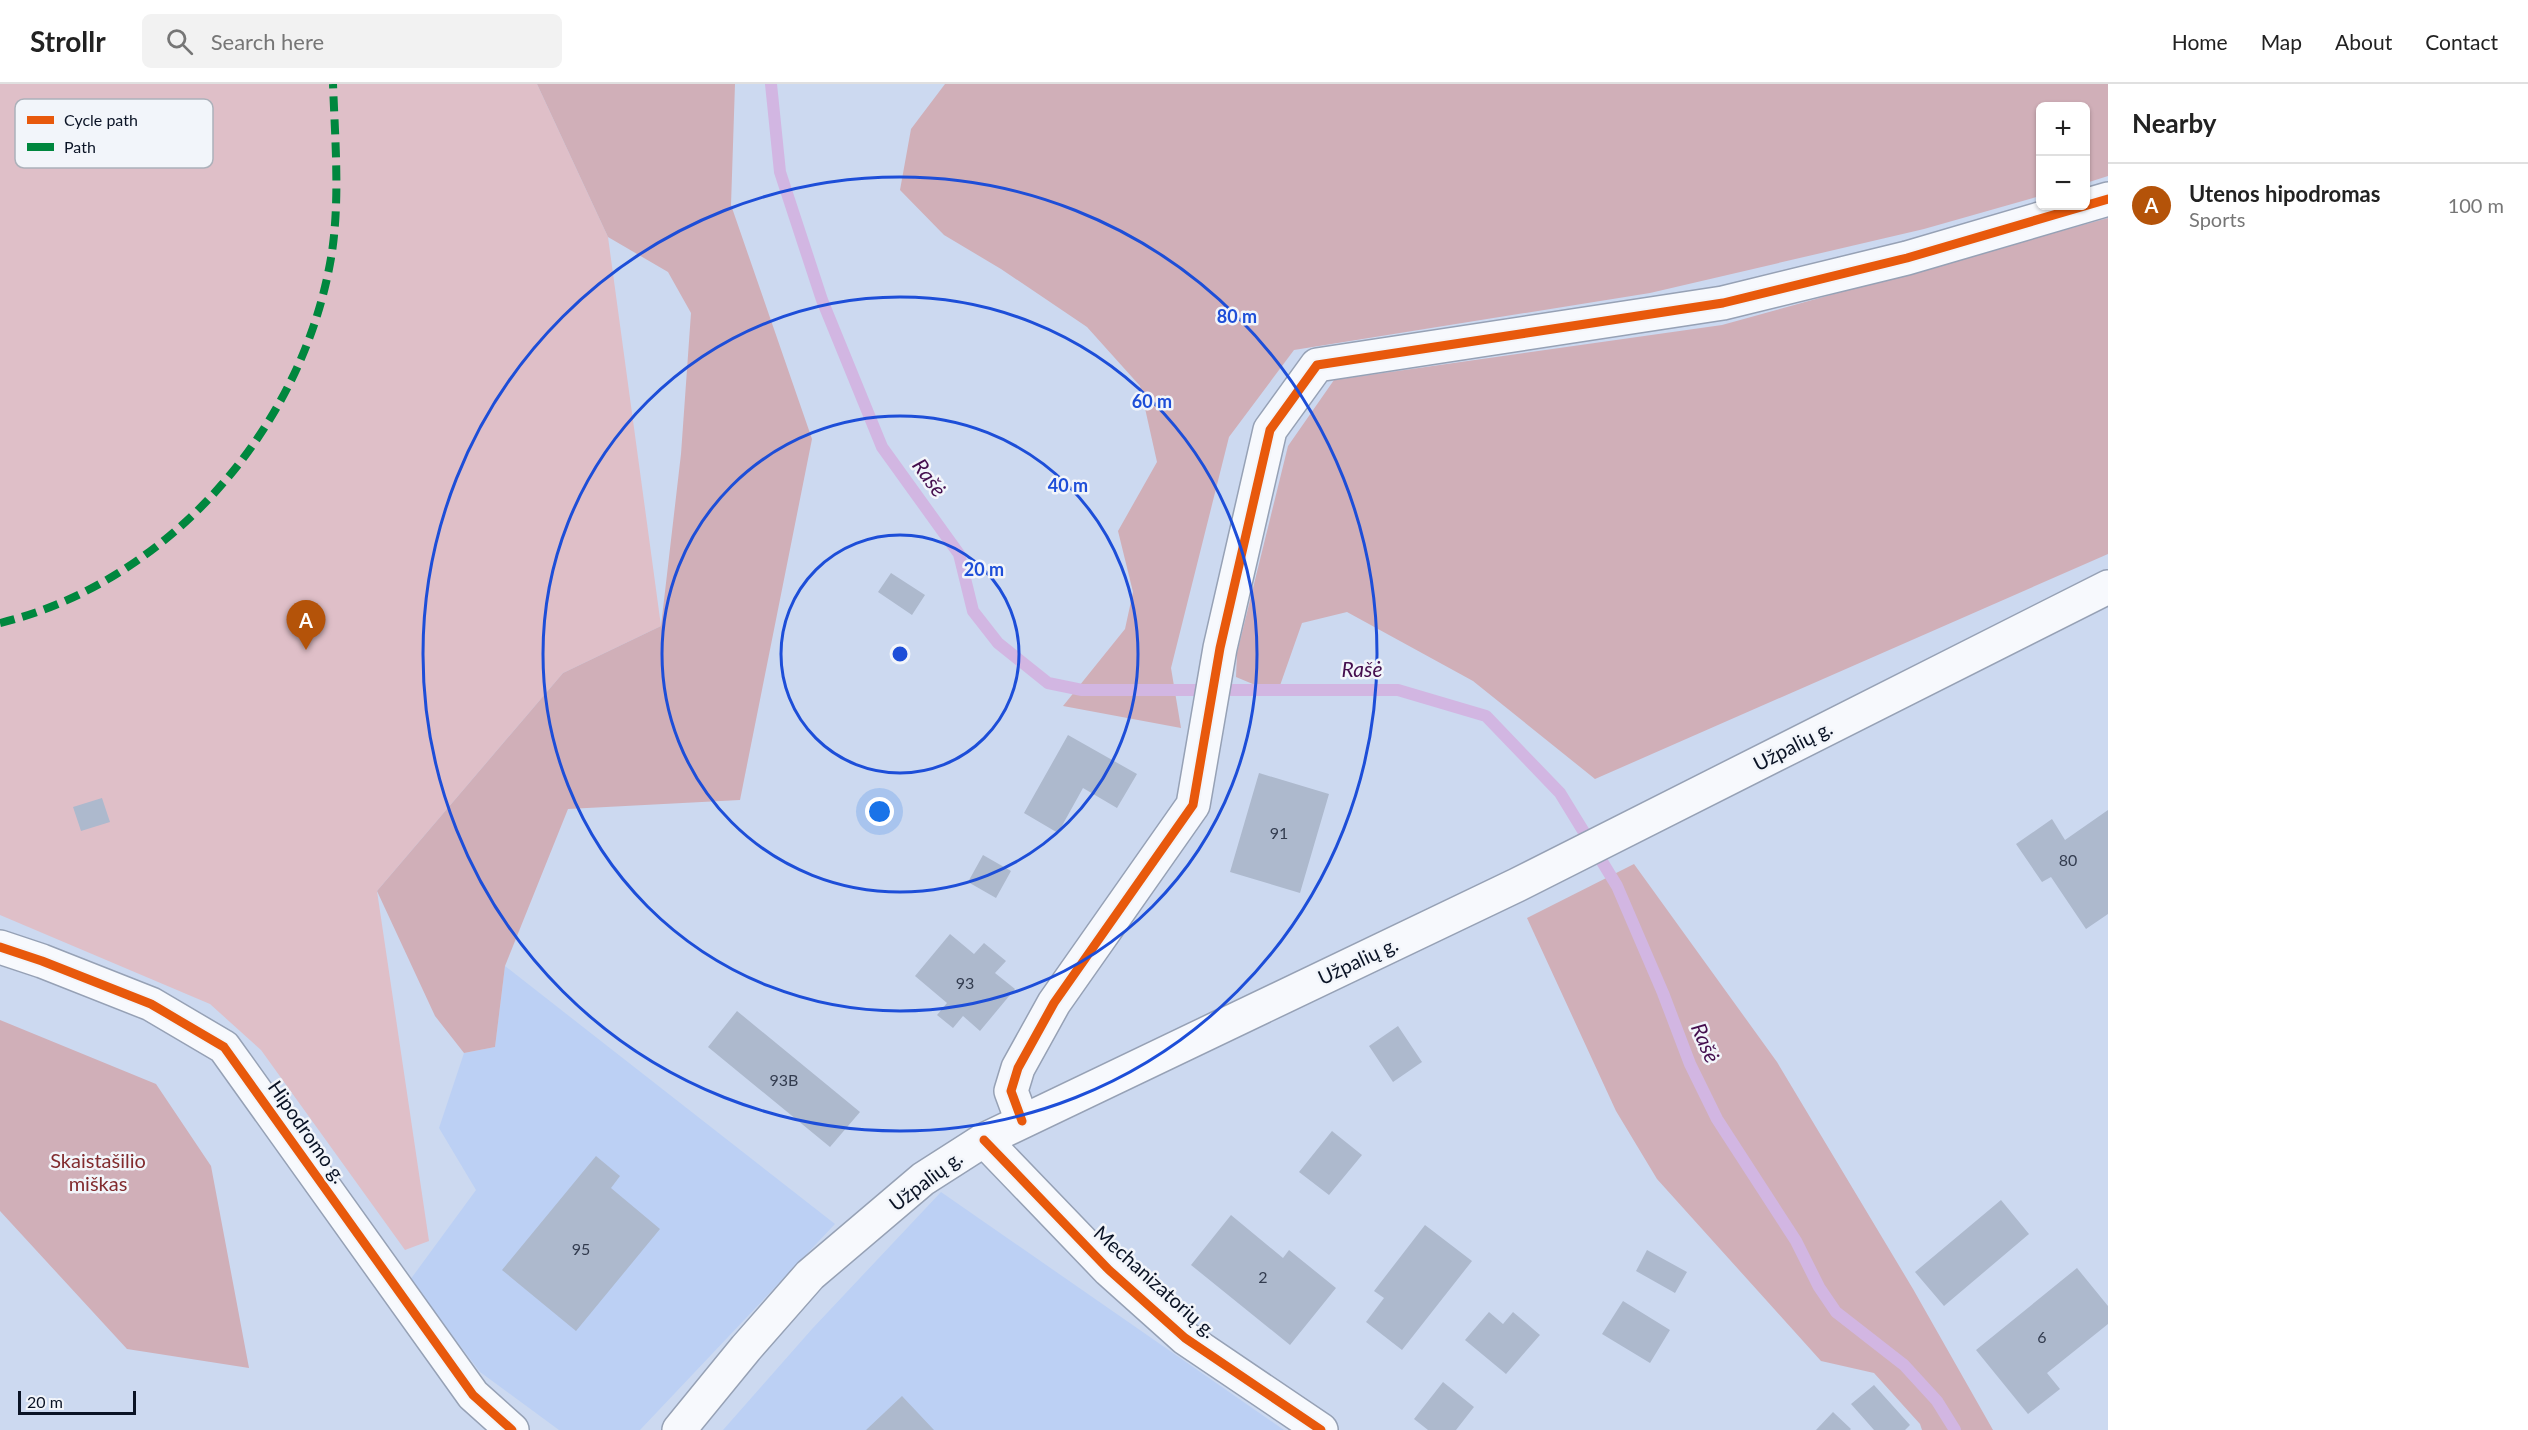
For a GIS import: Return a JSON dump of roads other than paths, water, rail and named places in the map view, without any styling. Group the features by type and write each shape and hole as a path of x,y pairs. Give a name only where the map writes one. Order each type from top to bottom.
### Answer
{"street":[{"path":"1022,1121 1011,1091 1018,1068 1054,1003 1193,805 1220,648 1270,430 1317,365 1723,303 1907,258 2108,199"},
{"name":"Užpalių g.","path":"679,1430 810,1275 923,1179 984,1140 1516,885 2108,587"},
{"name":"Hipodromo g.","path":"0,948 42,961 152,1004 224,1047 473,1395 512,1430"},
{"name":"Mechanizatorių g.","path":"984,1140 1109,1270 1185,1338 1321,1430"}],"waterway":[{"name":"Rašė","path":"771,84 780,172 822,300 882,447 959,554 973,611 998,643 1048,683 1082,690 1398,690 1486,716 1560,793 1617,886 1663,993 1690,1064 1717,1119 1796,1241 1819,1287 1836,1312 1904,1365 1937,1401 1955,1430"}],"place":[{"name":"Utenos hipodromas","path":"306,650"}],"park label":[{"name":"Skaistašilio miškas","path":"98,1172"}]}
